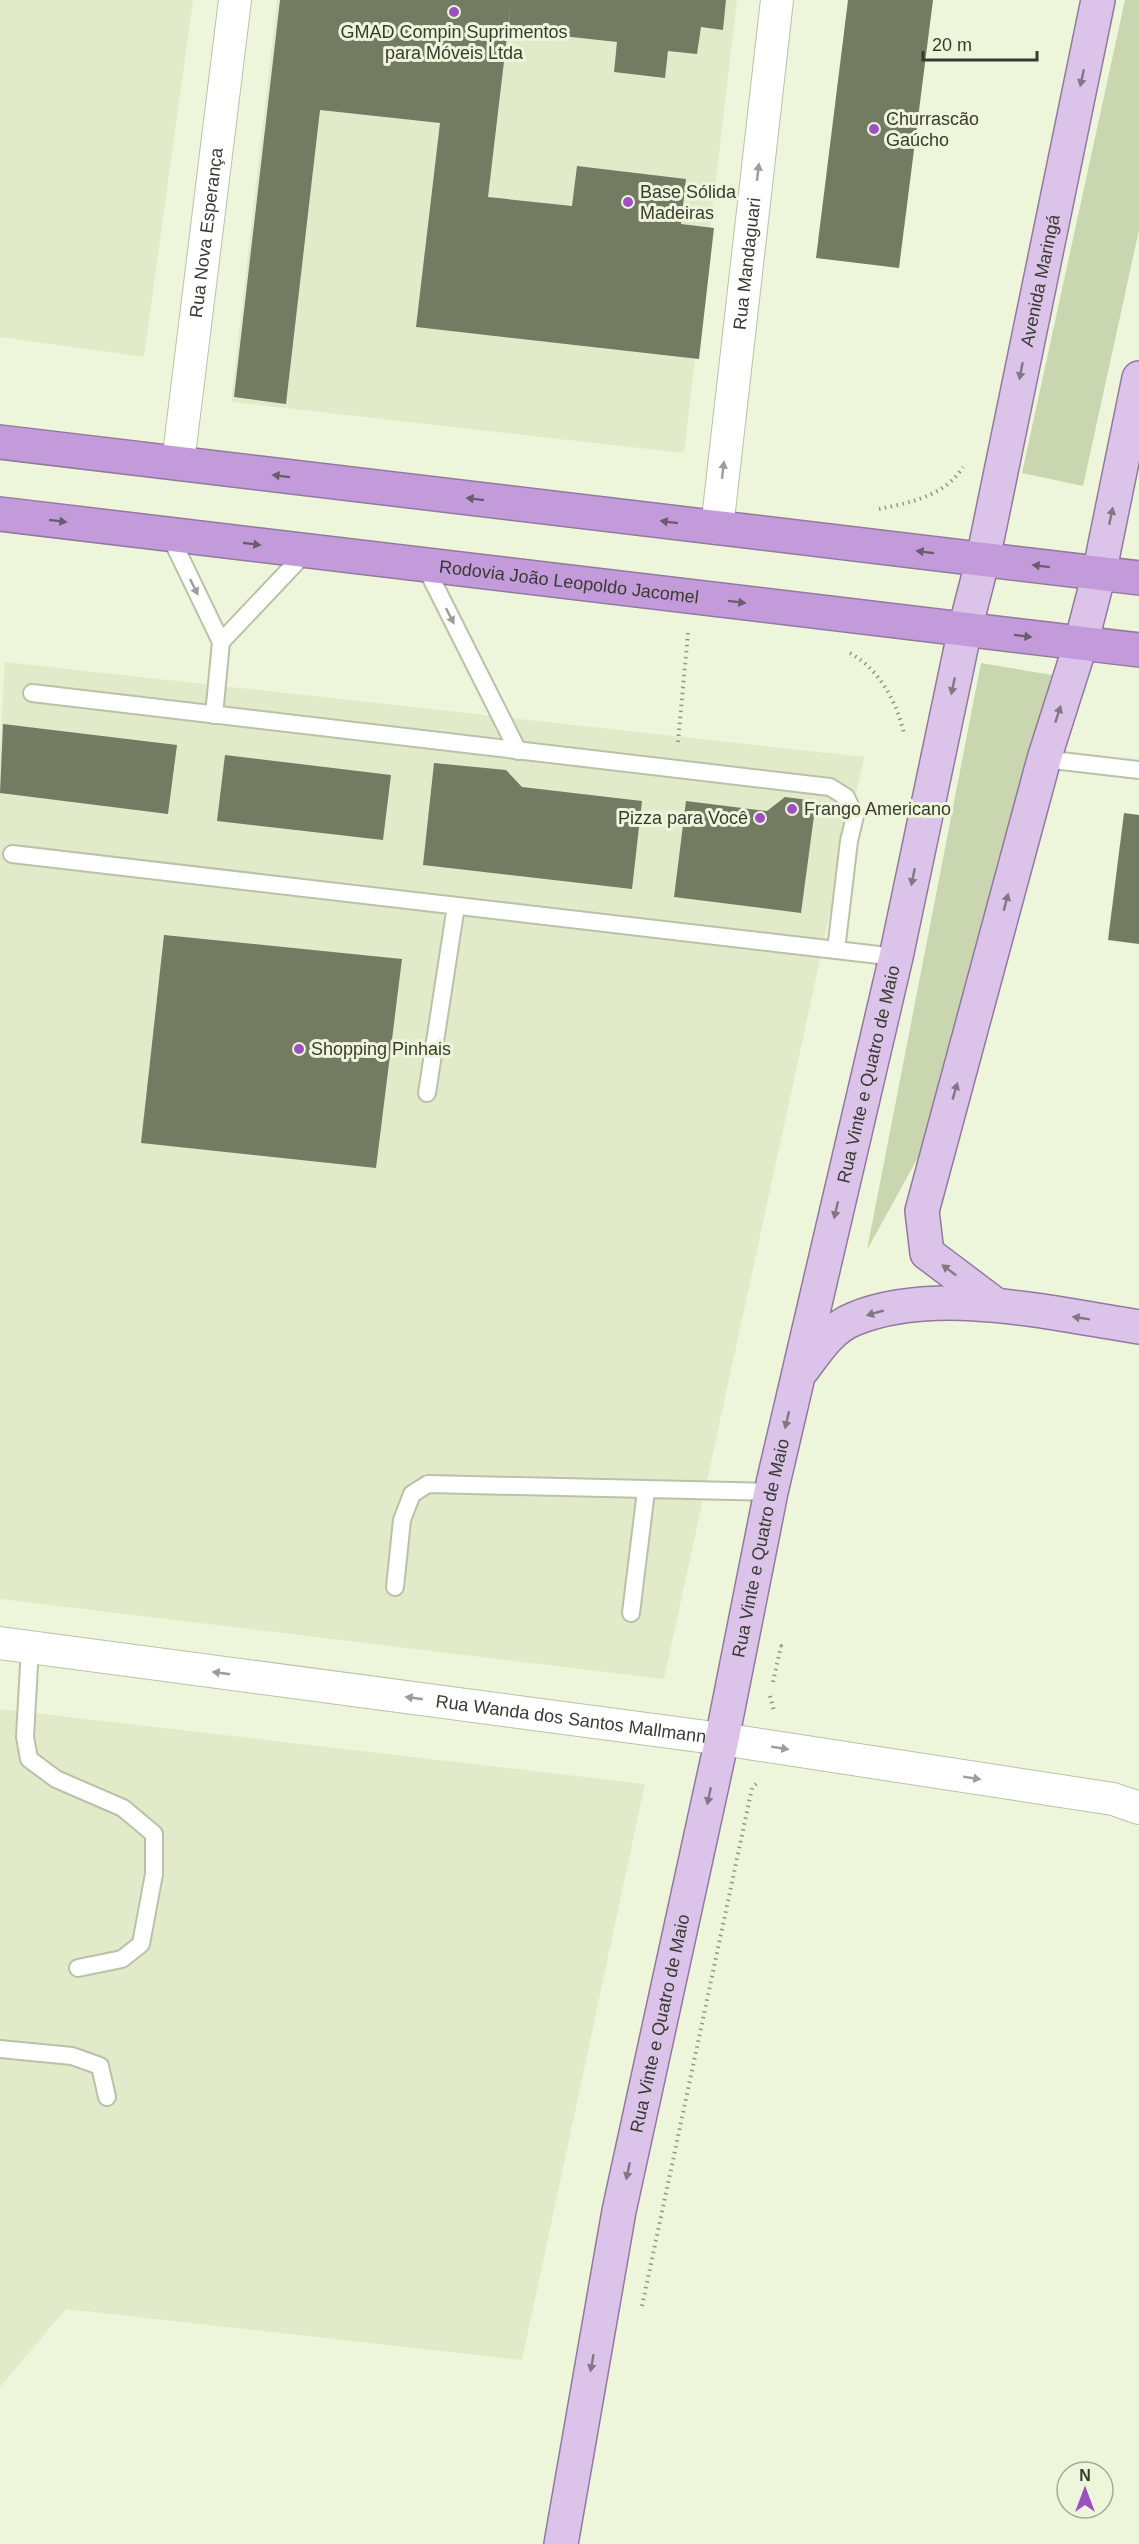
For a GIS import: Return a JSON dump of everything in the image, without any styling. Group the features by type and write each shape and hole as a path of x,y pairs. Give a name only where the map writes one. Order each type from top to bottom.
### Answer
{"highway":[{"path":"0,442 1139,578"},
{"name":"Rodovia João Leopoldo Jacomel","path":"0,514 1139,650"}],"main road":[{"name":"Avenida Maringá","path":"983,559 1098,0"},
{"path":"996,1305 927,1253 922,1211 1044,759 1081,643 1099,574 1136,410 1139,378"},
{"name":"Rua Vinte e Quatro de Maio","path":"561,2544 620,2211 722,1739 771,1492 796,1377 896,957 965,628 983,559"},
{"path":"796,1377 826,1338 853,1319 894,1307 996,1305 1139,1327"}],"street":[{"name":"Rua Nova Esperança","path":"178,463 235,0"},
{"name":"Rua Mandaguari","path":"717,528 777,0"},
{"name":"Rua Wanda dos Santos Mallmann","path":"15,1645 722,1739 1113,1799 1139,1808"}],"lane":[{"path":"169,534 221,642 214,715"},
{"path":"221,642 308,550"},
{"path":"424,564 518,751"},
{"path":"32,693 830,787 846,797 855,816 849,841 836,950"},
{"path":"1044,759 1139,770"},
{"path":"12,854 896,957"},
{"path":"427,1093 456,906"},
{"path":"394,1587 402,1520 412,1494 428,1484 646,1491 771,1492"},
{"path":"632,1613 646,1491"},
{"path":"15,1645 30,1759 56,1779 123,1808 154,1834 154,1874 141,1944 122,1959 78,1968"},
{"path":"0,2049 72,2056 100,2066 107,2097"}],"path":[{"path":"869,508 911,503 942,489 961,471"},
{"path":"676,769 692,596"},
{"path":"843,650 860,659 883,684 899,712"},
{"path":"774,1713 770,1698 781,1646"},
{"path":"642,2309 752,1788 764,1777"}],"shaded area":[{"path":"0,0 193,0 144,357 0,337"},
{"path":"277,0 737,0 684,453 231,402"},
{"path":"1125,0 1139,0 1139,230 1083,486 1022,473"},
{"path":"5,662 864,757 664,1679 0,1599 0,746"},
{"path":"981,663 1052,675 932,1132 867,1250"},
{"path":"0,1709 645,1784 522,2360 66,2309 0,2387"}],"building":[{"name":"Base Sólida Madeiras","path":"280,0 726,0 723,30 701,27 697,54 668,51 665,78 614,72 617,42 508,30 511,2 488,197 572,206 577,166 686,179 681,224 714,228 699,359 416,327 440,123 320,110 286,404 234,397"},
{"name":"Churrascão Gaúcho","path":"848,0 933,0 899,268 816,258"},
{"path":"3,724 177,745 168,814 0,793"},
{"path":"225,755 391,775 383,840 217,821"},
{"path":"434,763 506,770 522,787 642,801 632,889 423,865"},
{"path":"785,797 816,801 801,913 674,897 686,801 767,811"},
{"path":"1124,813 1139,815 1139,944 1108,940"},
{"path":"164,935 402,959 376,1168 141,1143"}],"place":[{"name":"GMAD Compin Suprimentos para Móveis Ltda","path":"454,12"},
{"name":"Churrascão Gaúcho","path":"874,129"},
{"name":"Base Sólida Madeiras","path":"628,202"},
{"name":"Frango Americano","path":"792,809"},
{"name":"Pizza para Você","path":"760,818"},
{"name":"Shopping Pinhais","path":"299,1049"}]}
